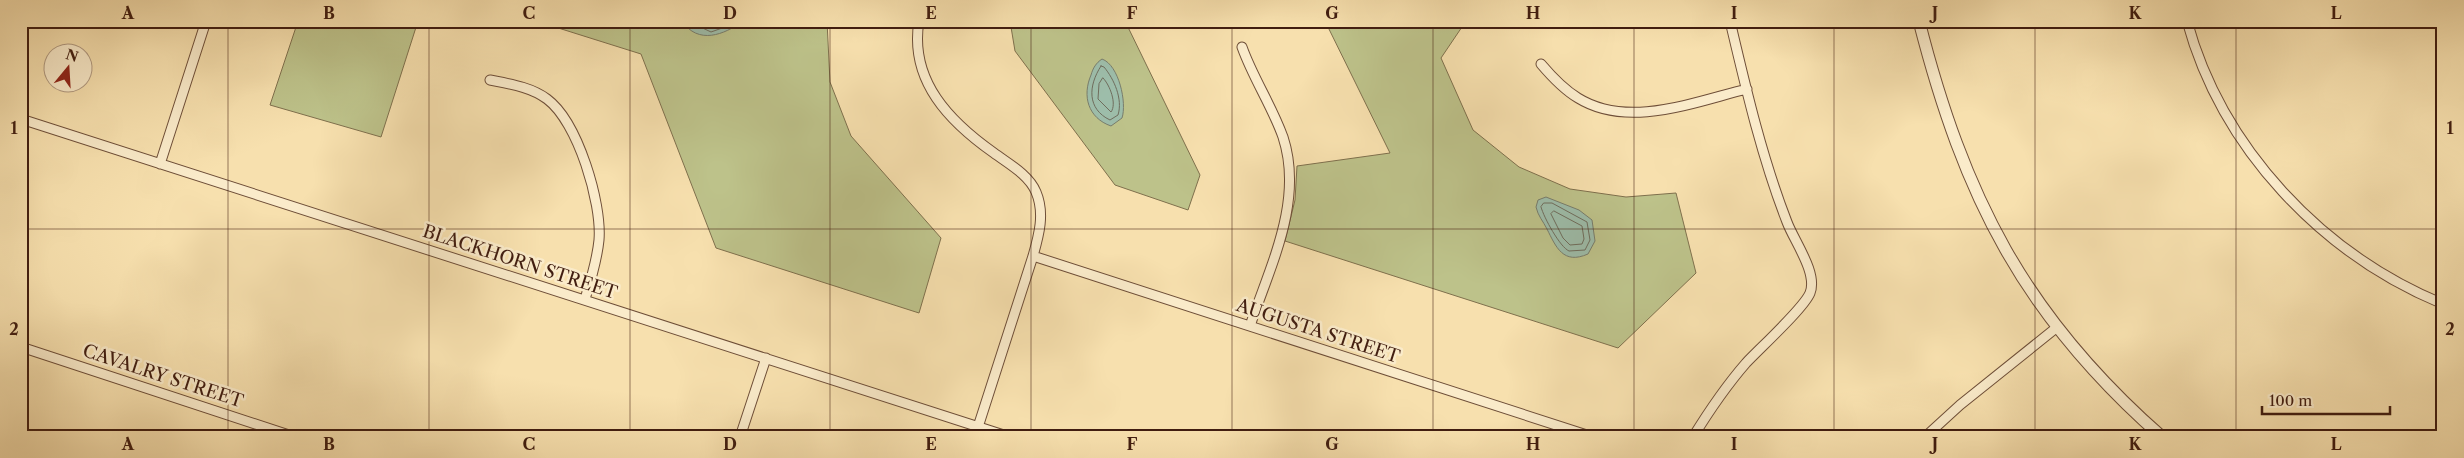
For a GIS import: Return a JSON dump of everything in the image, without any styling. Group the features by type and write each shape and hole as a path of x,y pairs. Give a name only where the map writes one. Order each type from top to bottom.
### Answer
{"street":[{"path":"160,164 206,21"},
{"path":"919,21 922,68 930,90 940,106 970,136 1010,164 1029,181 1039,201 1041,218 1034,256 978,427"},
{"path":"1693,437 1719,396 1740,370 1807,298 1813,283 1811,272 1788,225 1774,187 1730,21"},
{"path":"1919,21 1934,80 1950,129 1978,197 2006,252 2056,328 2093,372 2162,437"},
{"path":"2187,21 2211,87 2223,110 2256,160 2282,190 2322,231 2362,262 2414,291 2443,304"},
{"path":"1242,47 1270,104 1283,139 1291,187 1282,230 1250,326"},
{"path":"1541,64 1559,84 1578,98 1601,109 1616,112 1636,112 1668,108 1747,90"},
{"path":"490,80 514,84 534,91 547,99 558,108 571,127 579,144 596,203 599,230 595,265 585,299"},
{"name":"BLACKHORN STREET","path":"21,119 1010,437"},
{"name":"AUGUSTA STREET","path":"1034,256 1593,437"},
{"path":"1925,437 1960,405 2056,328"},
{"name":"CAVALRY STREET","path":"21,347 296,437"},
{"path":"740,437 766,358"}],"green space":[{"path":"298,21 418,21 381,137 270,105"},
{"path":"536,21 827,21 830,82 851,136 941,238 919,313 716,248 641,54"},
{"path":"1010,21 1125,21 1200,175 1188,210 1115,185 1015,51"},
{"path":"1325,21 1466,21 1441,58 1473,130 1519,167 1570,189 1626,197 1676,193 1696,273 1618,348 1285,241 1295,200 1297,166 1390,153"}],"water":[{"path":"682,21 743,21 720,33 703,35 688,28"},
{"path":"1102,59 1108,63 1117,76 1122,94 1122,118 1111,126 1097,118 1092,112 1087,98 1088,83 1092,72 1096,64"},
{"path":"1546,197 1579,210 1592,220 1595,241 1588,254 1579,257 1566,256 1557,248 1536,207 1538,200"}]}
